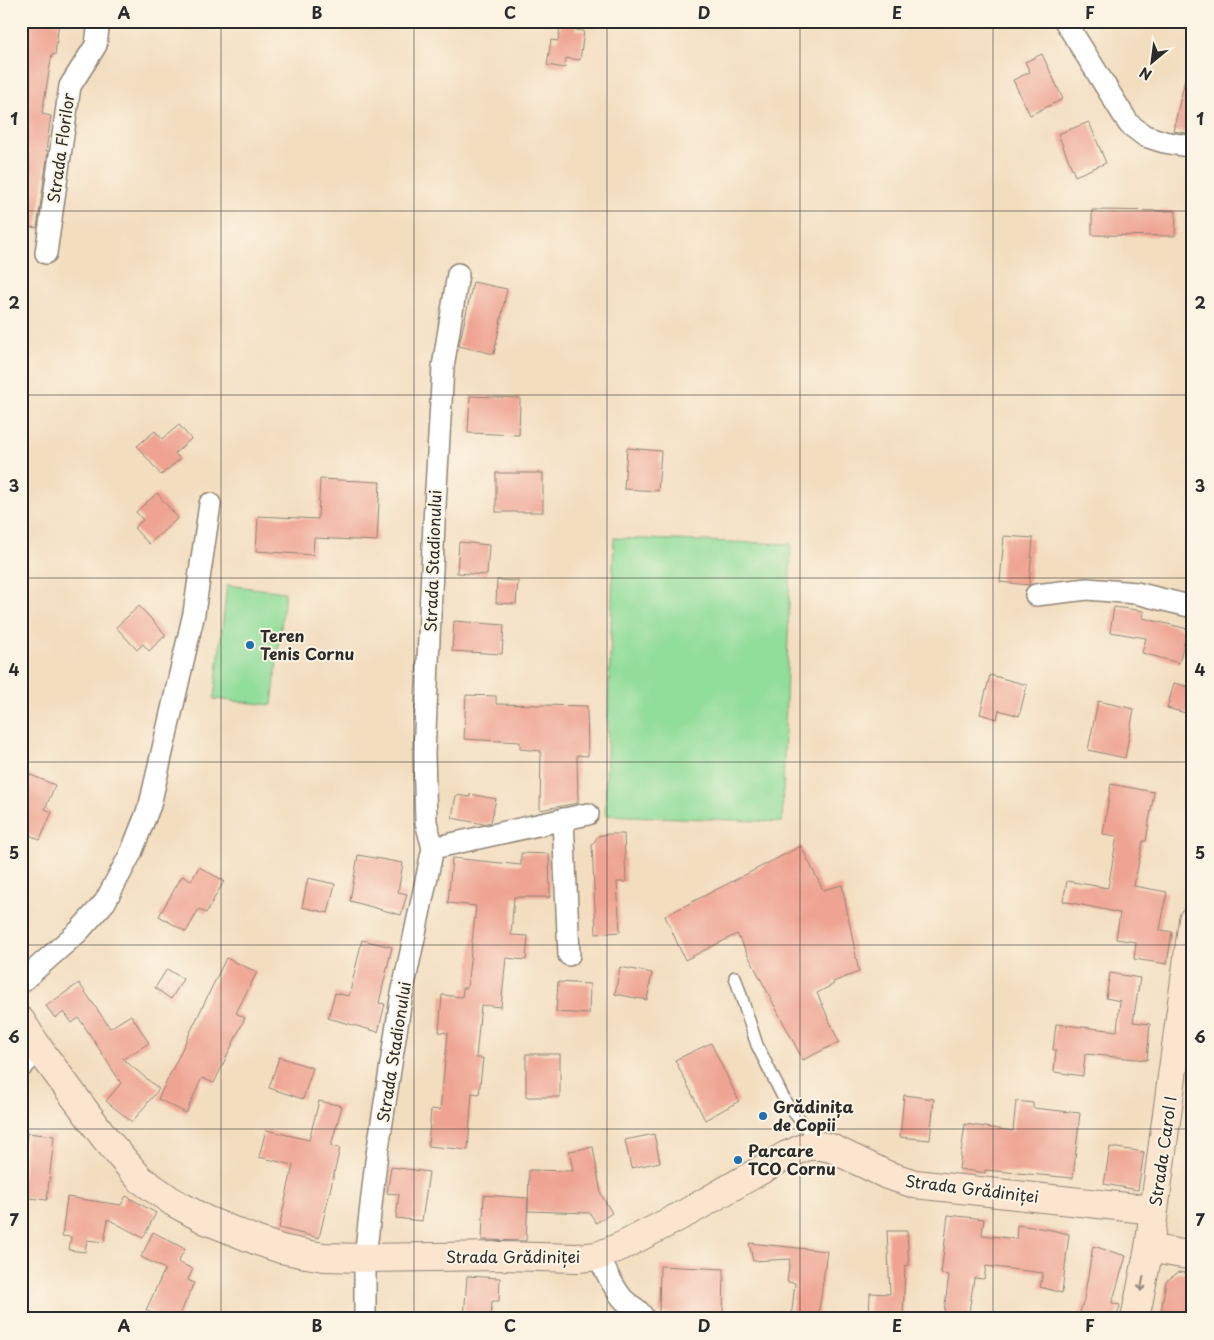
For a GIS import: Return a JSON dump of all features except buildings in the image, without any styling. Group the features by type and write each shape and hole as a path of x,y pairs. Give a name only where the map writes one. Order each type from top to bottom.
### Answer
{"street":[{"name":"Strada Florilor","path":"46,253 70,86 96,45 99,21"},
{"path":"1066,21 1129,124 1146,136 1164,142 1193,147"},
{"name":"Strada Stadionului","path":"365,1319 365,1258 376,1161 401,999 433,848 426,822 424,754 434,523 443,367 458,274"},
{"path":"21,982 78,932 105,902 131,853 150,805 194,613 210,504"},
{"path":"1036,595 1087,589 1136,593 1193,607"},
{"path":"433,848 588,814"},
{"path":"563,819 569,954"},
{"name":"Strada Carol I","path":"1135,1319 1149,1248 1193,920"},
{"name":"Strada Grădiniței","path":"21,1021 30,1058 140,1178 173,1202 206,1220 282,1249 324,1257 501,1256 578,1258 598,1256 624,1245 688,1212 787,1155 808,1146 821,1146 842,1153 887,1175 915,1184 1154,1210"},
{"path":"1149,1248 1193,1256"},
{"path":"598,1256 614,1286 625,1301 640,1311 644,1319"}],"lane":[{"path":"735,977 757,1045 786,1103 821,1146"}],"green space":[{"path":"614,538 791,544 782,822 605,815"},
{"name":"Teren Tenis Cornu","path":"227,585 285,592 272,705 214,699"}],"place":[{"name":"Teren Tenis Cornu","path":"250,645"},
{"name":"Grădinița de Copii","path":"763,1116"},
{"name":"Parcare TCO Cornu","path":"738,1160"}]}
